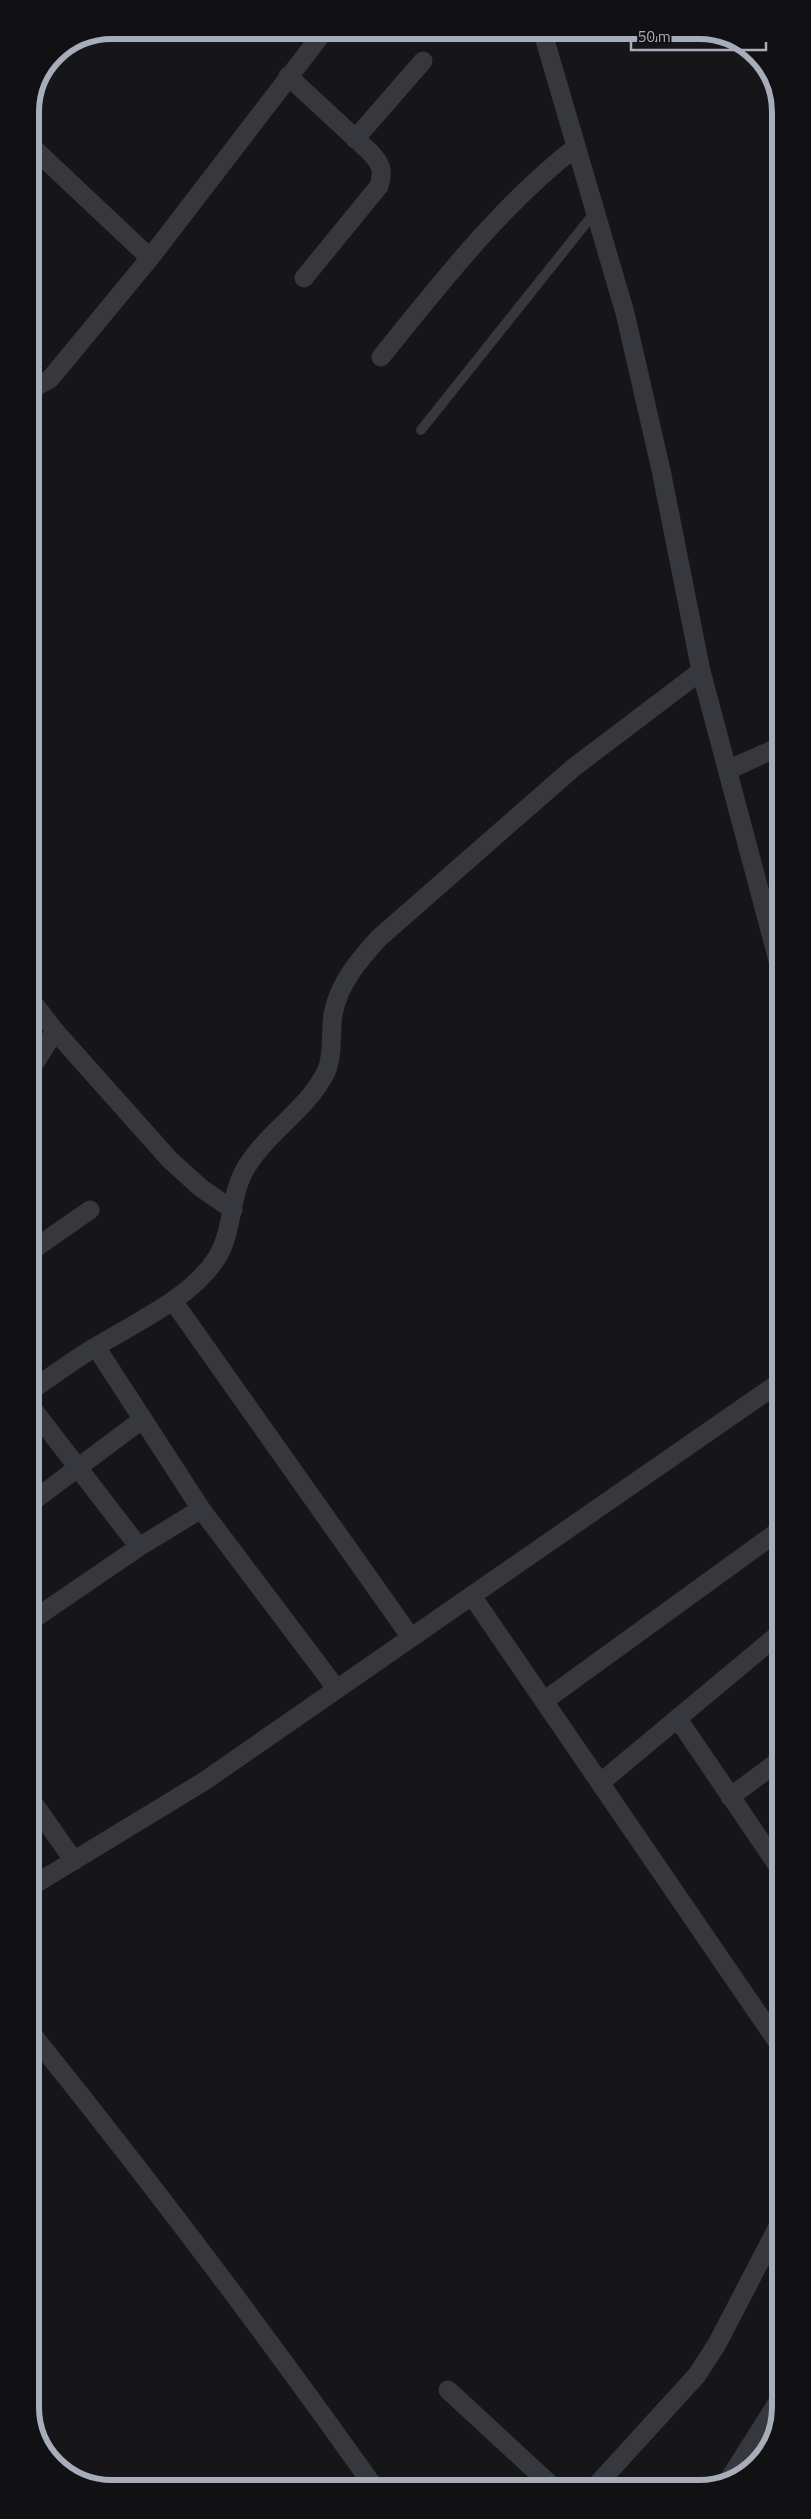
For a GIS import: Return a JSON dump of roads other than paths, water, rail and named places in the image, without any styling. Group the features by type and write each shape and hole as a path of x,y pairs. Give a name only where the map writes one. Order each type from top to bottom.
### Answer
{"street":[{"path":"39,385 50,379 150,258 318,39"},
{"path":"545,39 624,312 669,508 701,671 772,937"},
{"path":"355,139 422,61"},
{"path":"288,76 379,162 383,173 379,186 304,278"},
{"path":"381,357 473,247 556,163 576,147"},
{"path":"39,154 150,258"},
{"path":"39,1385 96,1347 173,1300 216,1259 224,1243 238,1185 247,1166 316,1088 325,1072 331,1047 333,1014 341,990 356,963 379,938 573,768 701,671"},
{"path":"728,770 772,750"},
{"path":"39,1010 55,1031 170,1160 201,1188 233,1210"},
{"path":"39,1056 55,1031"},
{"path":"39,1245 90,1210"},
{"path":"173,1300 410,1636"},
{"path":"96,1347 201,1509 336,1688"},
{"path":"39,1882 202,1782 410,1636 472,1596 772,1388"},
{"path":"39,1417 139,1547"},
{"path":"39,1497 143,1418"},
{"path":"39,1615 139,1547 201,1509"},
{"path":"544,1701 772,1536"},
{"path":"472,1596 772,2034"},
{"path":"600,1783 772,1640"},
{"path":"678,1719 772,1857"},
{"path":"730,1797 772,1766"},
{"path":"39,1811 74,1861"},
{"path":"39,2043 116,2139 313,2400 369,2480"},
{"path":"601,2480 697,2375 717,2344 772,2238"},
{"path":"448,2390 545,2480"},
{"path":"734,2471 772,2412"}],"lane":[{"path":"421,430 595,212"}]}
